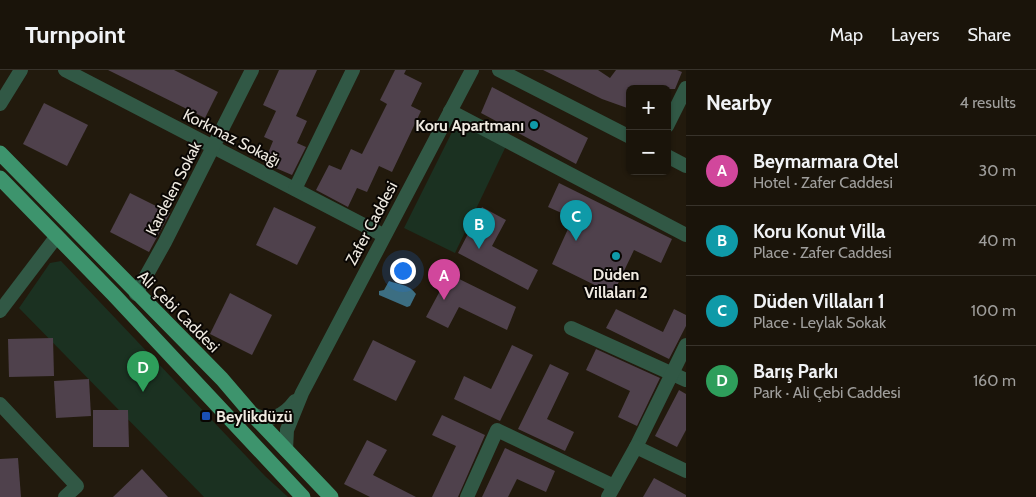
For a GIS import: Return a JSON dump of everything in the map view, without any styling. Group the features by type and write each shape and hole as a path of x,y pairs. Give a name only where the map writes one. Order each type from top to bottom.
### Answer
{"main road":[{"name":"Ali Çebi Caddesi","path":"0,153 136,294 222,379 251,413 331,497"},
{"path":"0,178 58,236 303,497"}],"street":[{"path":"0,104 21,70"},
{"name":"Korkmaz Sokağı","path":"65,70 384,235"},
{"name":"Kardelen Sokak","path":"136,294 252,70"},
{"path":"295,189 353,70"},
{"name":"Zafer Caddesi","path":"302,393 472,70"},
{"path":"499,70 626,135"},
{"path":"671,118 686,88"},
{"path":"450,111 686,234"},
{"path":"671,158 686,166"},
{"path":"0,311 58,236"},
{"path":"571,328 686,380"},
{"path":"466,497 497,430 611,492 636,447 686,345"},
{"path":"251,413 265,419 274,418 290,407 302,393"},
{"path":"286,450 287,430 302,393"},
{"path":"0,404 77,486 65,497"},
{"path":"636,447 686,471"}],"green space":[{"path":"457,122 506,146 455,253 404,228"},
{"path":"61,261 265,476 288,497 204,497 19,308 50,263"}],"water":[{"path":"389,281 407,287 416,294 410,306 407,307 379,295 379,291 384,290"}],"building":[{"path":"108,70 174,70 218,92 205,118"},
{"path":"279,70 317,70 296,116 307,121 297,143 306,147 292,175 264,163 273,141 264,137 276,111 263,105"},
{"path":"395,70 406,70 404,74 422,83 411,106 421,111 392,172 379,166 367,192 357,188 348,207 316,190 329,165 341,170 351,149 362,154 387,104 380,100"},
{"path":"543,70 598,70 610,78 616,70 677,70 682,72 675,89 671,89 671,85 626,85 626,108 602,99"},
{"name":"Koru Apartmanı","path":"492,87 588,138 576,164 481,113"},
{"path":"44,103 88,125 67,166 23,144"},
{"path":"559,183 672,239 661,263 634,250 613,294 552,264 573,218 548,207"},
{"path":"130,193 170,213 149,252 110,232"},
{"path":"274,207 316,227 297,265 256,245"},
{"path":"482,207 506,220 492,246 538,270 528,290 458,253"},
{"path":"449,274 516,307 507,330 459,307 448,328 426,317"},
{"path":"230,293 272,315 252,355 210,334"},
{"path":"616,309 663,332 674,309 686,315 686,326 669,359 606,328"},
{"path":"53,338 54,376 9,377 8,339"},
{"path":"373,340 416,361 396,401 353,380"},
{"path":"512,345 533,355 500,421 454,399 464,376 491,389"},
{"path":"596,349 660,378 637,426 618,417 630,391 586,370"},
{"path":"550,364 569,373 547,419 574,432 565,451 518,429"},
{"path":"89,379 91,416 56,418 54,381"},
{"path":"679,390 686,394 686,430 677,447 655,436"},
{"path":"93,410 128,410 129,447 93,447"},
{"path":"442,415 485,435 458,497 432,497 456,446 432,435"},
{"path":"367,440 387,450 373,475 416,497 370,497 344,484"},
{"path":"505,448 555,471 546,492 517,479 508,497 482,497"},
{"path":"18,458 21,497 0,497 0,459"},
{"path":"142,469 168,497 113,497"},
{"path":"654,478 686,495 686,497 643,497"}],"place":[{"name":"Koru Apartmanı","path":"534,125"},
{"name":"Düden Villaları 1","path":"576,241"},
{"name":"Koru Konut Villa","path":"479,249"},
{"name":"Düden Villaları 2","path":"616,256"},
{"name":"Beymarmara Otel","path":"444,300"},
{"name":"Barış Parkı","path":"143,392"},
{"name":"Beylikdüzü","path":"206,416"}]}
